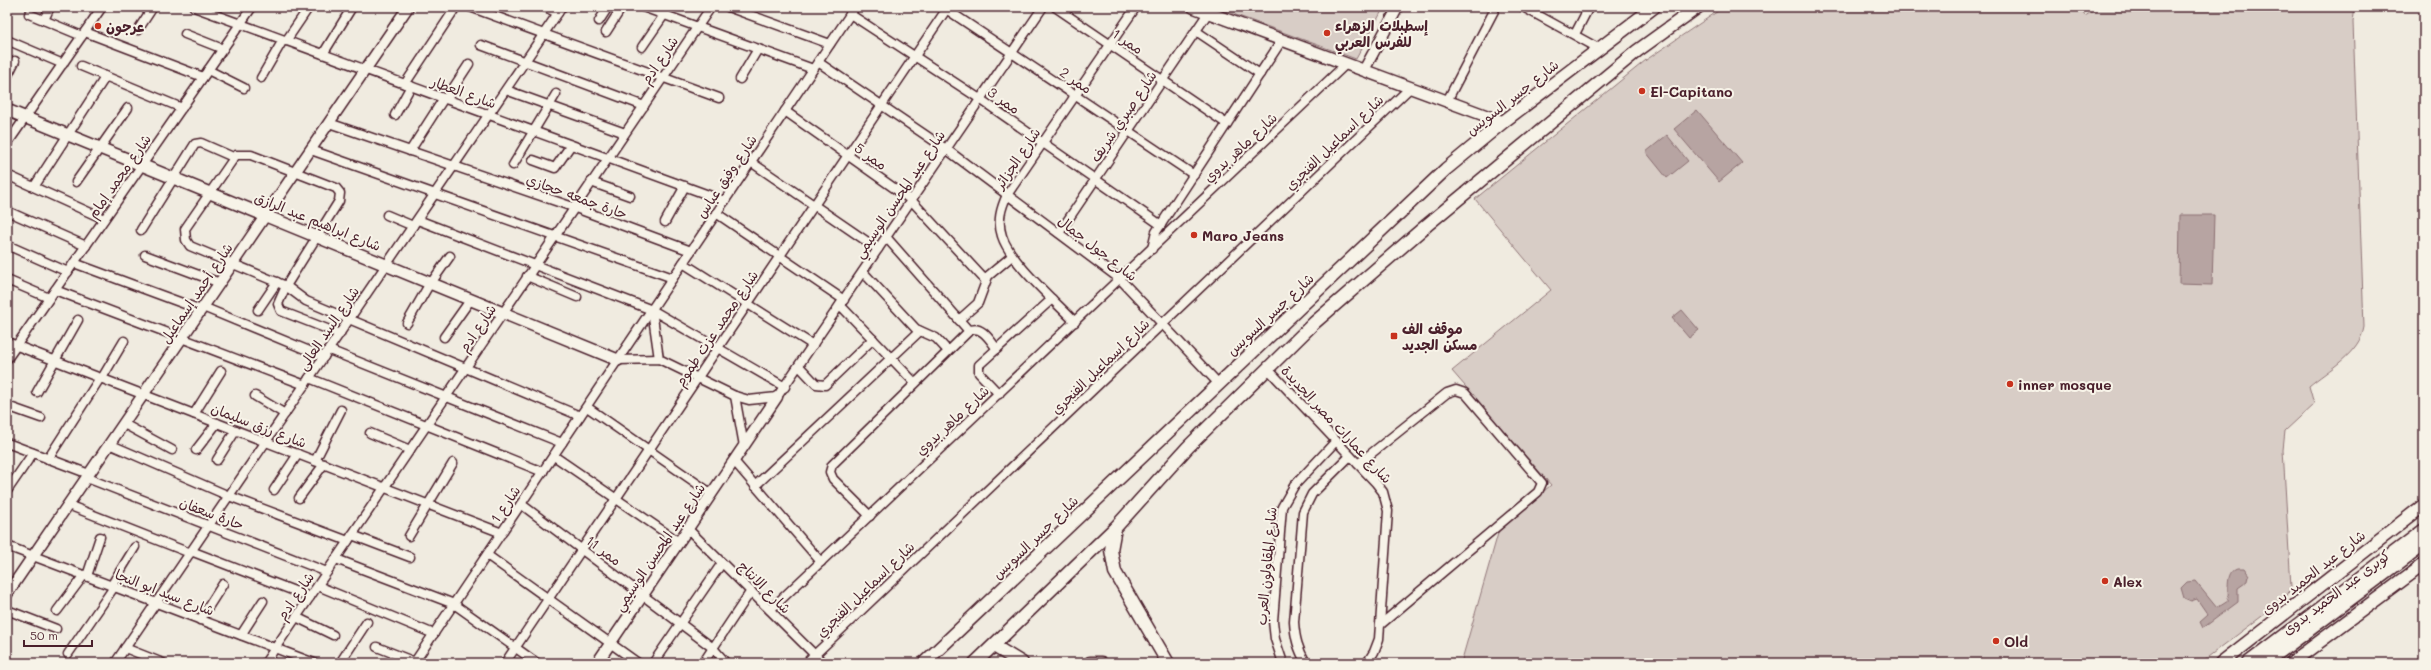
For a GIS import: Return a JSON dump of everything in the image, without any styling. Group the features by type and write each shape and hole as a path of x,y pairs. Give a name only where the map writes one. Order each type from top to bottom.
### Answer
{"main road":[{"path":"1193,7 1503,122"},
{"name":"شارع جسر السويس","path":"924,663 1218,383 1446,169 1503,122 1598,48 1654,7"},
{"path":"975,663 1115,528 1188,447 1314,323 1427,225 1637,51 1698,7"},
{"name":"شارع ابراهيم عبد الرازق","path":"7,110 618,360"},
{"name":"شارع عبد الحميد بدوى","path":"2221,663 2422,507"},
{"path":"1115,528 1111,550 1114,572 1168,663"},
{"name":"كوبرى عبد الحميد بدوى","path":"2248,663 2423,531"},
{"name":"كوبرى عبد الحميد بدوى","path":"2265,663 2424,544"},
{"path":"2291,663 2424,564"},
{"path":"994,646 1022,663"},
{"path":"1090,663 1101,663"}],"street":[{"path":"44,20 50,7"},
{"path":"7,144 102,7"},
{"path":"138,30 153,7"},
{"name":"شارع العطار","path":"194,7 725,201"},
{"name":"شارع محمد إمام","path":"7,359 252,7"},
{"path":"323,54 352,7"},
{"name":"شارع أحمد إسماعيل","path":"7,594 408,7"},
{"path":"395,115 408,85 456,7"},
{"path":"470,7 719,98"},
{"path":"545,7 560,10"},
{"path":"599,21 608,7"},
{"path":"606,32 622,7"},
{"path":"643,7 813,70"},
{"name":"شارع ادم","path":"265,663 466,368 573,207 711,7"},
{"path":"728,7 830,44"},
{"name":"شارع عبد المحسن الوسيمي","path":"597,663 1043,7"},
{"name":"ممر 1","path":"1055,7 1227,124"},
{"name":"شارع الجزائر","path":"1075,322 1012,256 1002,236 1000,223 1001,209 1007,195 1136,7"},
{"path":"1364,70 1398,7"},
{"path":"1447,101 1496,7"},
{"path":"1523,7 1575,34 1598,48"},
{"path":"1575,34 1589,7"},
{"name":"ممر 2","path":"946,8 1194,175"},
{"name":"شارع محمد عزت طموم","path":"505,663 882,106 946,8"},
{"path":"261,78 285,40 307,10"},
{"name":"شارع السد العالى","path":"115,663 490,115 560,10"},
{"name":"شارع وفيق عباس","path":"618,360 852,10"},
{"name":"ممر 3","path":"852,10 915,56 1043,142 1161,225"},
{"name":"شارع صبري شريف","path":"1059,233 1208,13"},
{"path":"29,14 84,34 206,73 244,88"},
{"path":"642,47 664,15"},
{"path":"1196,31 1260,74"},
{"path":"185,34 223,49"},
{"name":"شارع ماهر بدوي","path":"1152,249 1153,240 1161,225 1282,40"},
{"path":"9,42 63,64"},
{"path":"481,45 644,106"},
{"path":"740,79 758,49"},
{"path":"7,77 15,61"},
{"name":"شارع جول جمال","path":"818,62 946,149 1120,279 1218,383"},
{"path":"410,151 469,64"},
{"name":"شارع ماهر بدوي","path":"770,610 1346,64"},
{"path":"81,66 182,108"},
{"path":"34,187 106,76"},
{"name":"شارع اسماعيل الفنجري","path":"806,663 1411,87"},
{"path":"506,90 625,133"},
{"path":"513,165 556,94"},
{"path":"76,182 128,108"},
{"name":"ممر 5","path":"785,111 911,200 985,280"},
{"name":"حارة جمعه حجازي","path":"329,123 573,207 691,251"},
{"path":"141,230 197,143 201,143 233,157 247,154 336,188 340,196 339,201 318,237 286,286 279,301 281,311 340,334"},
{"path":"533,160 554,168 571,145"},
{"path":"311,150 673,278"},
{"path":"233,157 185,229 186,240 190,246 286,286 306,301 580,416"},
{"path":"751,162 878,249"},
{"path":"7,175 104,219"},
{"path":"591,182 630,196"},
{"path":"664,222 685,186"},
{"path":"7,212 86,246"},
{"path":"716,213 780,256 842,303 873,339 915,383"},
{"path":"386,215 416,223 535,265 652,310 784,387"},
{"path":"886,237 969,331"},
{"path":"7,245 68,272"},
{"path":"145,255 220,283"},
{"path":"407,323 431,283 450,256"},
{"path":"959,320 978,303 985,280 1012,256"},
{"path":"74,263 446,396 562,443"},
{"path":"683,263 813,345"},
{"path":"862,272 920,330 936,338 948,351"},
{"path":"528,276 577,297"},
{"path":"7,280 50,298"},
{"path":"258,310 277,282"},
{"path":"55,290 182,338 427,425 543,472"},
{"path":"444,337 471,299"},
{"path":"998,394 978,369 979,365 1052,299"},
{"path":"652,310 659,359"},
{"path":"36,392 78,320"},
{"path":"870,516 833,479 831,468 969,331 974,329 981,330 997,349"},
{"path":"756,486 920,330"},
{"path":"799,366 816,384 825,385 873,339"},
{"path":"48,458 124,341"},
{"name":"شارع رزق سليمان","path":"7,342 502,533"},
{"path":"618,360 659,359 735,396 749,400 778,397"},
{"name":"شارع 1","path":"415,662 618,360"},
{"name":"شارع عمارات مصر الجديدة","path":"1267,368 1383,492 1388,511 1380,625 1377,646 1367,663"},
{"path":"194,414 221,371"},
{"path":"1358,464 1447,393 1456,390 1465,393 1542,483 1538,492 1380,625"},
{"path":"255,396 285,414"},
{"path":"735,396 744,446"},
{"path":"7,406 41,418"},
{"path":"587,407 712,494"},
{"path":"315,461 341,410"},
{"path":"196,450 217,423"},
{"path":"124,424 172,450"},
{"path":"217,460 236,430"},
{"path":"370,433 410,450"},
{"name":"شارع المقاولون العرب","path":"1283,663 1275,639 1273,621 1282,507 1294,486 1336,441"},
{"name":"حارة سعفان","path":"7,443 48,458 209,526 327,572"},
{"path":"109,444 229,496 410,557"},
{"path":"7,491 33,453"},
{"path":"274,490 298,454"},
{"path":"554,456 679,542"},
{"path":"1306,663 1298,650 1294,622 1303,512 1312,494 1350,456"},
{"path":"734,461 821,562"},
{"path":"300,498 324,464"},
{"path":"409,536 453,464"},
{"name":"ممر 11","path":"521,504 713,648 726,663"},
{"path":"68,506 310,598"},
{"name":"شارع الانتاج","path":"688,529 824,663"},
{"path":"58,611 85,576 100,537"},
{"name":"شارع سيد ابو النجا","path":"7,546 311,663"},
{"path":"68,654 112,586 135,547"},
{"path":"487,555 638,663"},
{"path":"336,559 454,604 537,663"},
{"path":"653,663 722,563"},
{"path":"200,620 223,584"},
{"path":"318,586 434,634"},
{"path":"703,663 751,591"},
{"path":"241,635 263,601"},
{"path":"7,610 56,629"},
{"path":"296,617 333,635"},
{"path":"340,663 367,622"},
{"path":"125,648 163,663"},
{"path":"377,648 415,662"}],"shaded area":[{"name":"إسطبلات الزهراء للفرس العربي","path":"1214,7 1384,7 1356,59"},
{"path":"1724,7 2079,7 2085,16 2100,7 2355,7 2353,22 2364,327 2361,336 2350,353 2309,386 2314,404 2285,431 2283,450 2291,587 2286,598 2200,663 1461,663 1499,530 1551,485 1452,371 1551,290 1475,199 1646,60"},
{"path":"1697,110 1742,163 1719,182 1674,129"},
{"path":"1667,135 1688,161 1667,178 1646,152"},
{"path":"2180,215 2214,215 2212,285 2179,284"},
{"path":"1682,310 1699,330 1689,338 1672,318"},
{"path":"2237,568 2244,568 2249,575 2248,581 2238,588 2238,602 2203,628 2200,622 2208,615 2197,599 2191,601 2184,598 2181,588 2187,582 2195,581 2217,608 2228,601 2229,577 2233,570"}],"place":[{"name":"عرجون","path":"98,26"},
{"name":"إسطبلات الزهراء للفرس العربي","path":"1327,33"},
{"name":"El-Capitano","path":"1642,91"},
{"name":"Maro Jeans","path":"1194,235"},
{"name":"موقف الف مسكن الجديد","path":"1394,336"},
{"name":"inner mosque","path":"2010,384"},
{"name":"Alex","path":"2105,581"},
{"name":"Old","path":"1996,641"}]}
